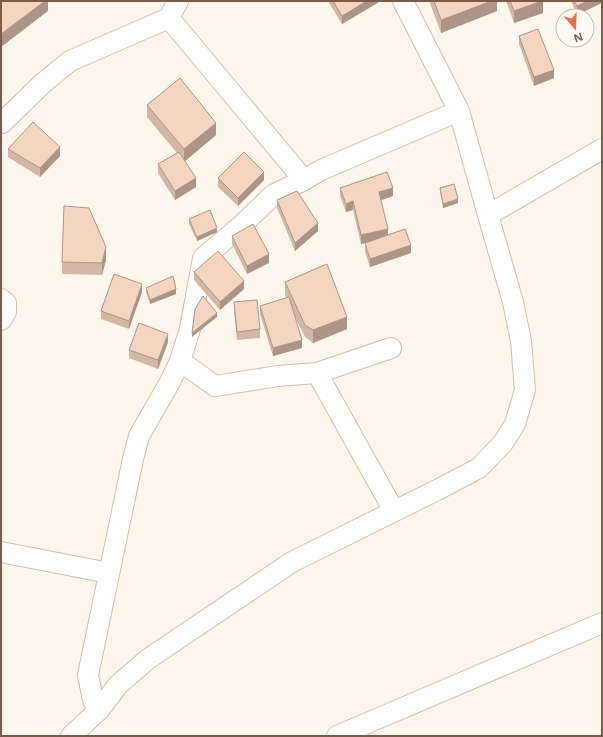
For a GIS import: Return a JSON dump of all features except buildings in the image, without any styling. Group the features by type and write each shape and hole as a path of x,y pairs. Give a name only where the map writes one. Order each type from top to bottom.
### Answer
{"street":[{"path":"2,124 42,84 70,61 169,18 178,1"},
{"path":"71,736 99,710 118,685 148,659 292,562 479,468 503,443 515,424 525,390 521,341 513,302 459,111 403,1"},
{"path":"169,18 304,180"},
{"path":"99,710 93,700 88,676 139,436 170,382 180,361 190,329 203,258 242,225 273,195 321,170 459,111"},
{"path":"488,215 602,149"},
{"path":"1,299 6,303 6,312 1,320"},
{"path":"180,361 215,386 278,376 317,373 391,348"},
{"path":"317,373 394,511"},
{"path":"1,552 109,573"},
{"path":"337,736 602,622"}]}
